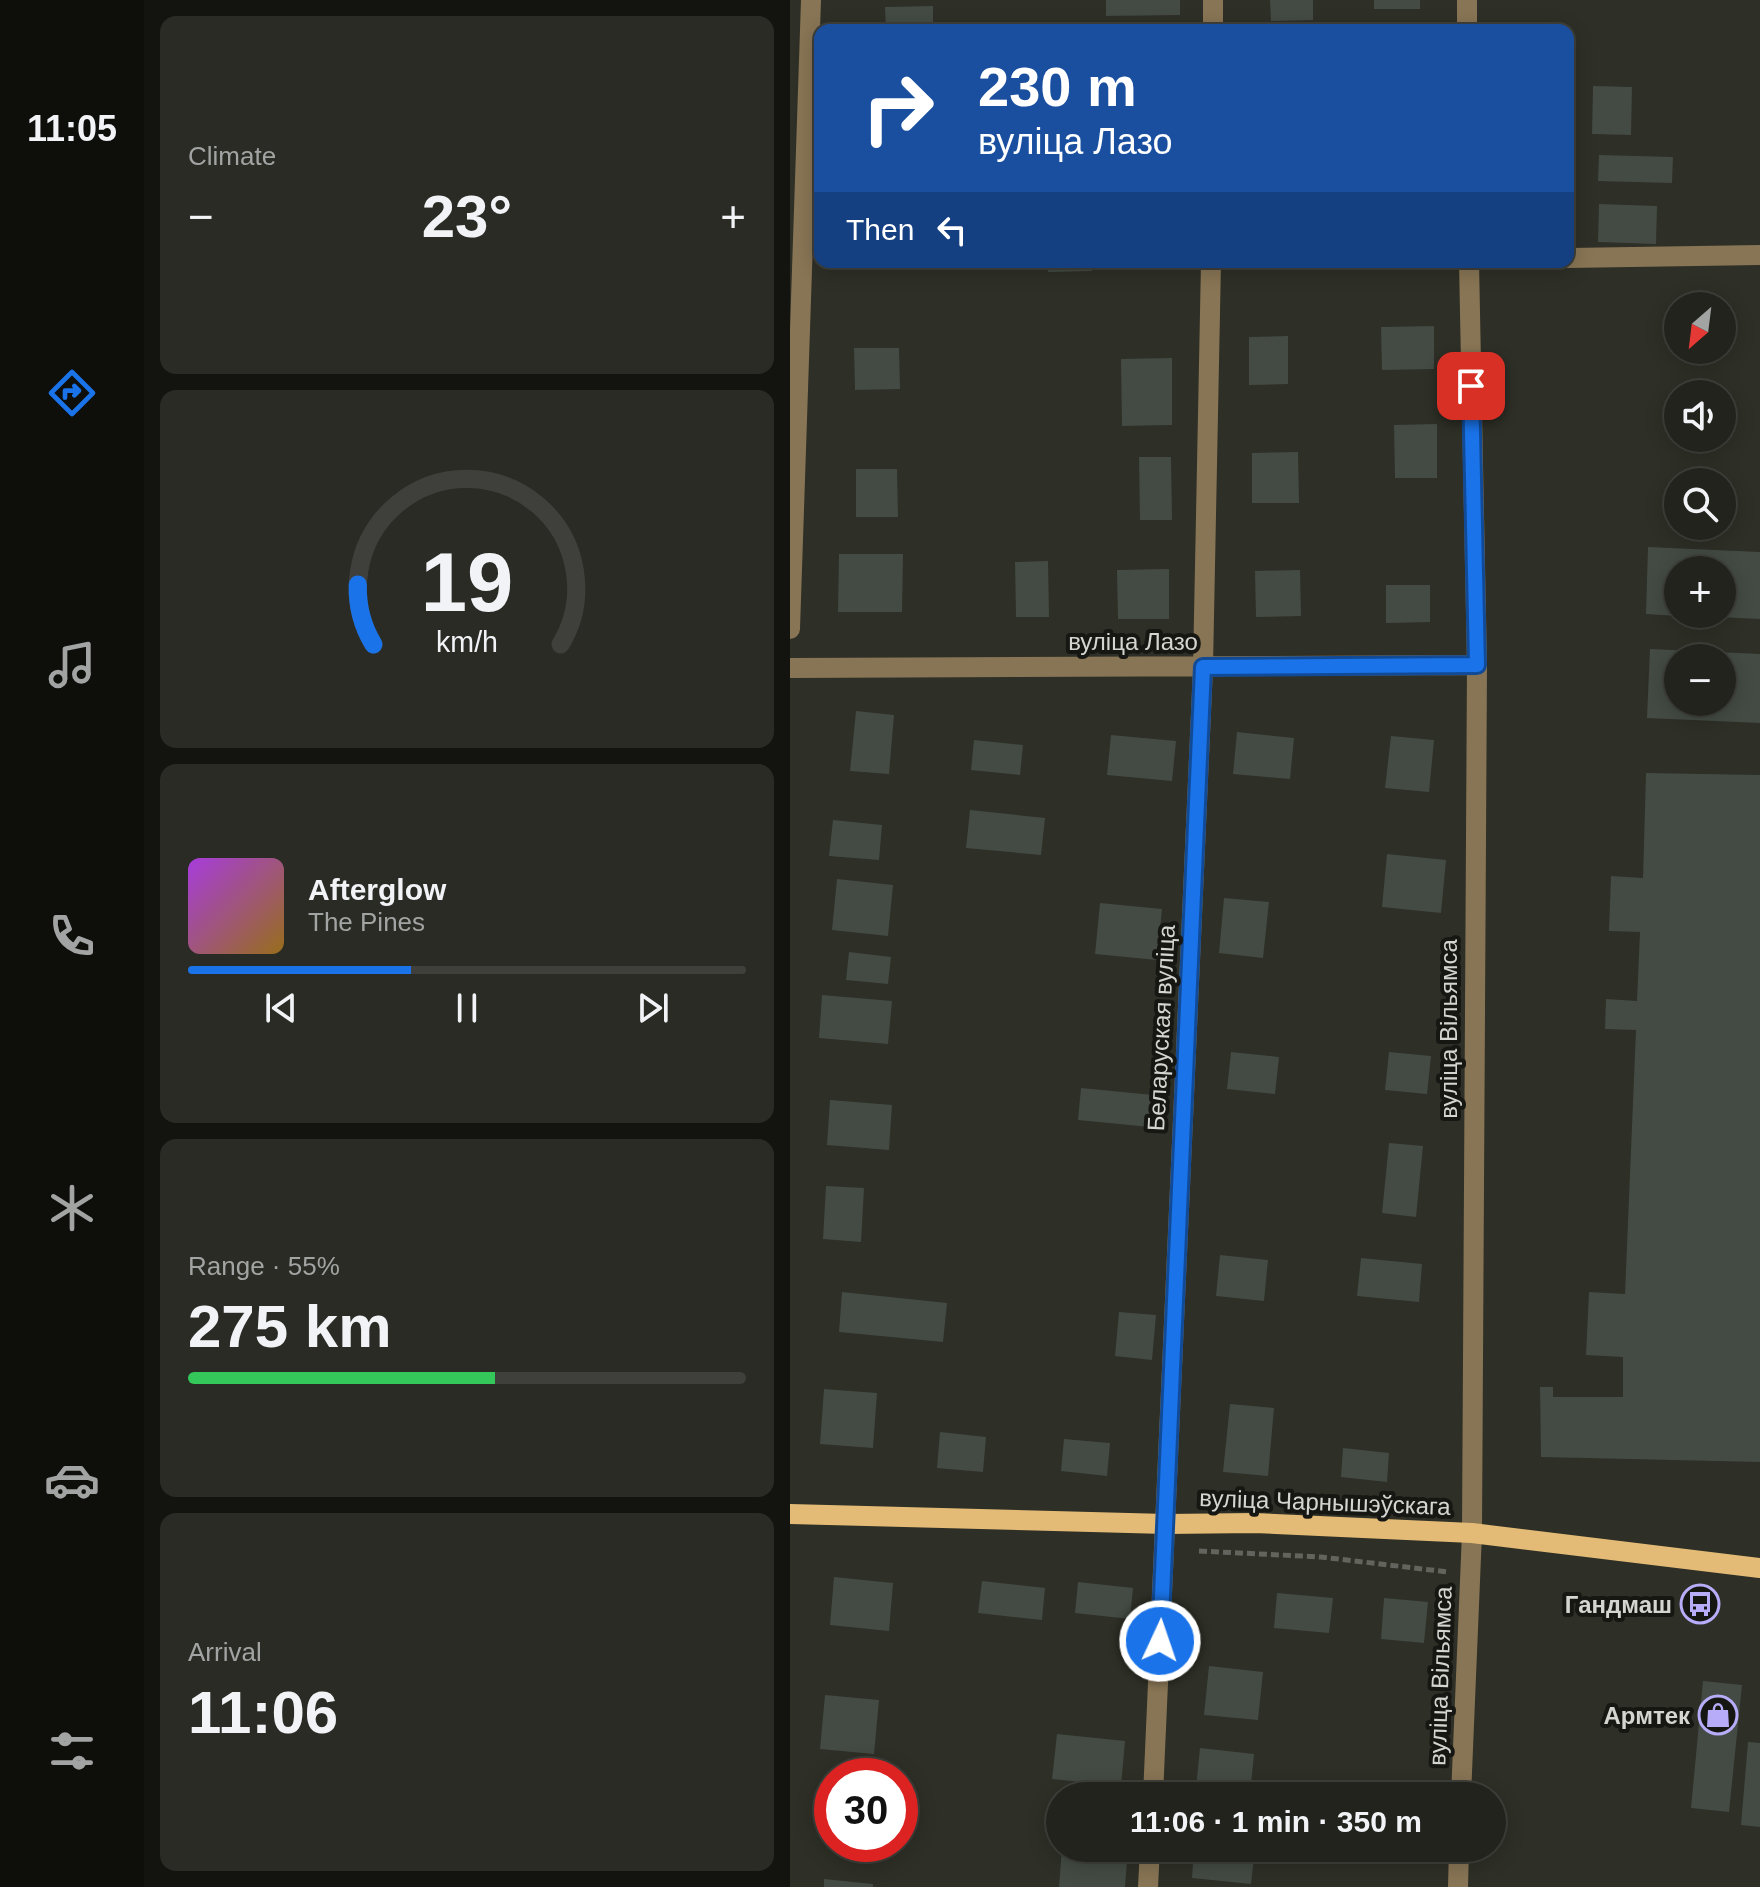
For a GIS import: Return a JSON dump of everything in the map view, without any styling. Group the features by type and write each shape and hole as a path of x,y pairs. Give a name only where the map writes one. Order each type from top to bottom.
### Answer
{"main road":[{"name":"вуліца Чарнышэўскага","path":"790,1514 1166,1524 1255,1523 1472,1533 1760,1568"}],"street":[{"path":"790,629 811,0"},
{"path":"1213,0 1213,24"},
{"path":"1467,0 1467,24"},
{"path":"1574,258 1760,255"},
{"name":"Беларуская вуліца","path":"1154,1782 1203,667 1211,268"},
{"name":"вуліца Вільямса","path":"1462,1782 1472,1533 1477,665 1469,268"},
{"name":"вуліца Лазо","path":"790,668 1477,665"},
{"path":"1148,1887 1149,1862"},
{"path":"1458,1887 1459,1862"}],"building":[{"path":"1106,0 1180,0 1180,15 1106,16"},
{"path":"1270,0 1313,0 1313,20 1271,21"},
{"path":"1374,0 1420,0 1420,9 1374,9"},
{"path":"933,6 933,24 886,24 885,7"},
{"path":"1593,86 1632,87 1631,135 1592,134"},
{"path":"1599,155 1673,157 1672,183 1598,181"},
{"path":"1599,204 1657,206 1656,244 1598,242"},
{"path":"1048,268 1092,268 1092,271 1048,272"},
{"path":"1434,326 1434,369 1382,370 1381,327"},
{"path":"1288,336 1288,384 1249,385 1249,337"},
{"path":"854,348 899,348 900,389 855,390"},
{"path":"1172,358 1172,425 1122,426 1121,359"},
{"path":"1437,424 1437,478 1395,478 1394,425"},
{"path":"1298,452 1299,503 1252,503 1252,453"},
{"path":"1139,457 1171,457 1172,520 1140,520"},
{"path":"856,469 897,469 898,517 856,517"},
{"path":"1648,547 1760,552 1760,619 1736,618 1736,556 1664,556 1664,615 1646,614"},
{"path":"839,554 903,554 902,612 838,612"},
{"path":"1048,561 1049,617 1016,617 1015,562"},
{"path":"1169,569 1169,619 1118,619 1117,570"},
{"path":"1300,570 1301,616 1256,617 1255,571"},
{"path":"1386,585 1430,585 1430,622 1386,623"},
{"path":"1650,649 1664,650 1664,716 1736,716 1736,653 1760,654 1760,723 1647,718"},
{"path":"856,711 894,715 889,774 850,771"},
{"path":"1237,732 1294,738 1290,779 1233,774"},
{"path":"1111,735 1176,741 1172,781 1107,775"},
{"path":"1391,736 1434,740 1429,792 1385,788"},
{"path":"974,740 1023,745 1020,775 971,770"},
{"path":"1646,773 1760,775 1760,1462 1541,1457 1540,1387 1553,1387 1553,1397 1623,1397 1623,1357 1586,1355 1589,1292 1625,1294 1636,1030 1605,1029 1606,999 1637,1001 1640,932 1609,931 1611,876 1643,878"},
{"path":"970,810 1045,818 1041,855 966,848"},
{"path":"833,820 882,825 879,860 829,856"},
{"path":"1387,854 1446,860 1441,913 1382,907"},
{"path":"837,879 893,885 888,936 832,930"},
{"path":"1224,898 1269,902 1263,958 1219,953"},
{"path":"1100,903 1162,909 1157,960 1095,954"},
{"path":"849,952 891,957 888,984 846,980"},
{"path":"822,995 892,1001 888,1044 819,1038"},
{"path":"1231,1052 1279,1057 1275,1094 1227,1089"},
{"path":"1389,1052 1431,1056 1427,1094 1385,1090"},
{"path":"1081,1088 1153,1095 1150,1127 1078,1120"},
{"path":"830,1100 892,1105 889,1150 827,1145"},
{"path":"1389,1143 1423,1146 1416,1217 1382,1213"},
{"path":"826,1186 864,1188 861,1242 823,1239"},
{"path":"1220,1255 1268,1260 1264,1301 1216,1296"},
{"path":"1361,1258 1422,1264 1419,1302 1357,1296"},
{"path":"842,1292 947,1303 943,1342 839,1332"},
{"path":"1119,1312 1156,1315 1152,1360 1115,1356"},
{"path":"824,1389 877,1393 873,1448 820,1444"},
{"path":"1230,1404 1274,1408 1268,1476 1223,1472"},
{"path":"940,1432 986,1437 983,1472 937,1468"},
{"path":"1064,1439 1110,1443 1107,1476 1061,1471"},
{"path":"1343,1448 1389,1453 1387,1482 1341,1477"},
{"path":"834,1577 893,1583 889,1631 830,1625"},
{"path":"982,1581 1045,1588 1042,1620 978,1613"},
{"path":"1078,1582 1133,1588 1130,1619 1075,1613"},
{"path":"1277,1593 1333,1598 1329,1633 1274,1628"},
{"path":"1384,1598 1428,1602 1424,1643 1381,1639"},
{"path":"1209,1666 1263,1672 1258,1720 1204,1715"},
{"path":"1703,1681 1742,1685 1729,1812 1691,1808"},
{"path":"825,1695 879,1700 874,1754 820,1749"},
{"path":"1057,1734 1125,1741 1121,1782 1052,1779"},
{"path":"1748,1742 1760,1743 1760,1827 1741,1825"},
{"path":"1200,1748 1254,1754 1251,1782 1197,1782"},
{"path":"1061,1862 1127,1862 1125,1887 1059,1887"},
{"path":"1193,1862 1253,1862 1251,1884 1192,1878"},
{"path":"824,1879 873,1884 873,1887 824,1887"}],"place":[{"name":"Гандмаш","path":"1700,1604"},
{"name":"Армтек","path":"1718,1715"}],"route":[{"path":"1160,1641 1203,667 1477,665 1471,386"}]}
